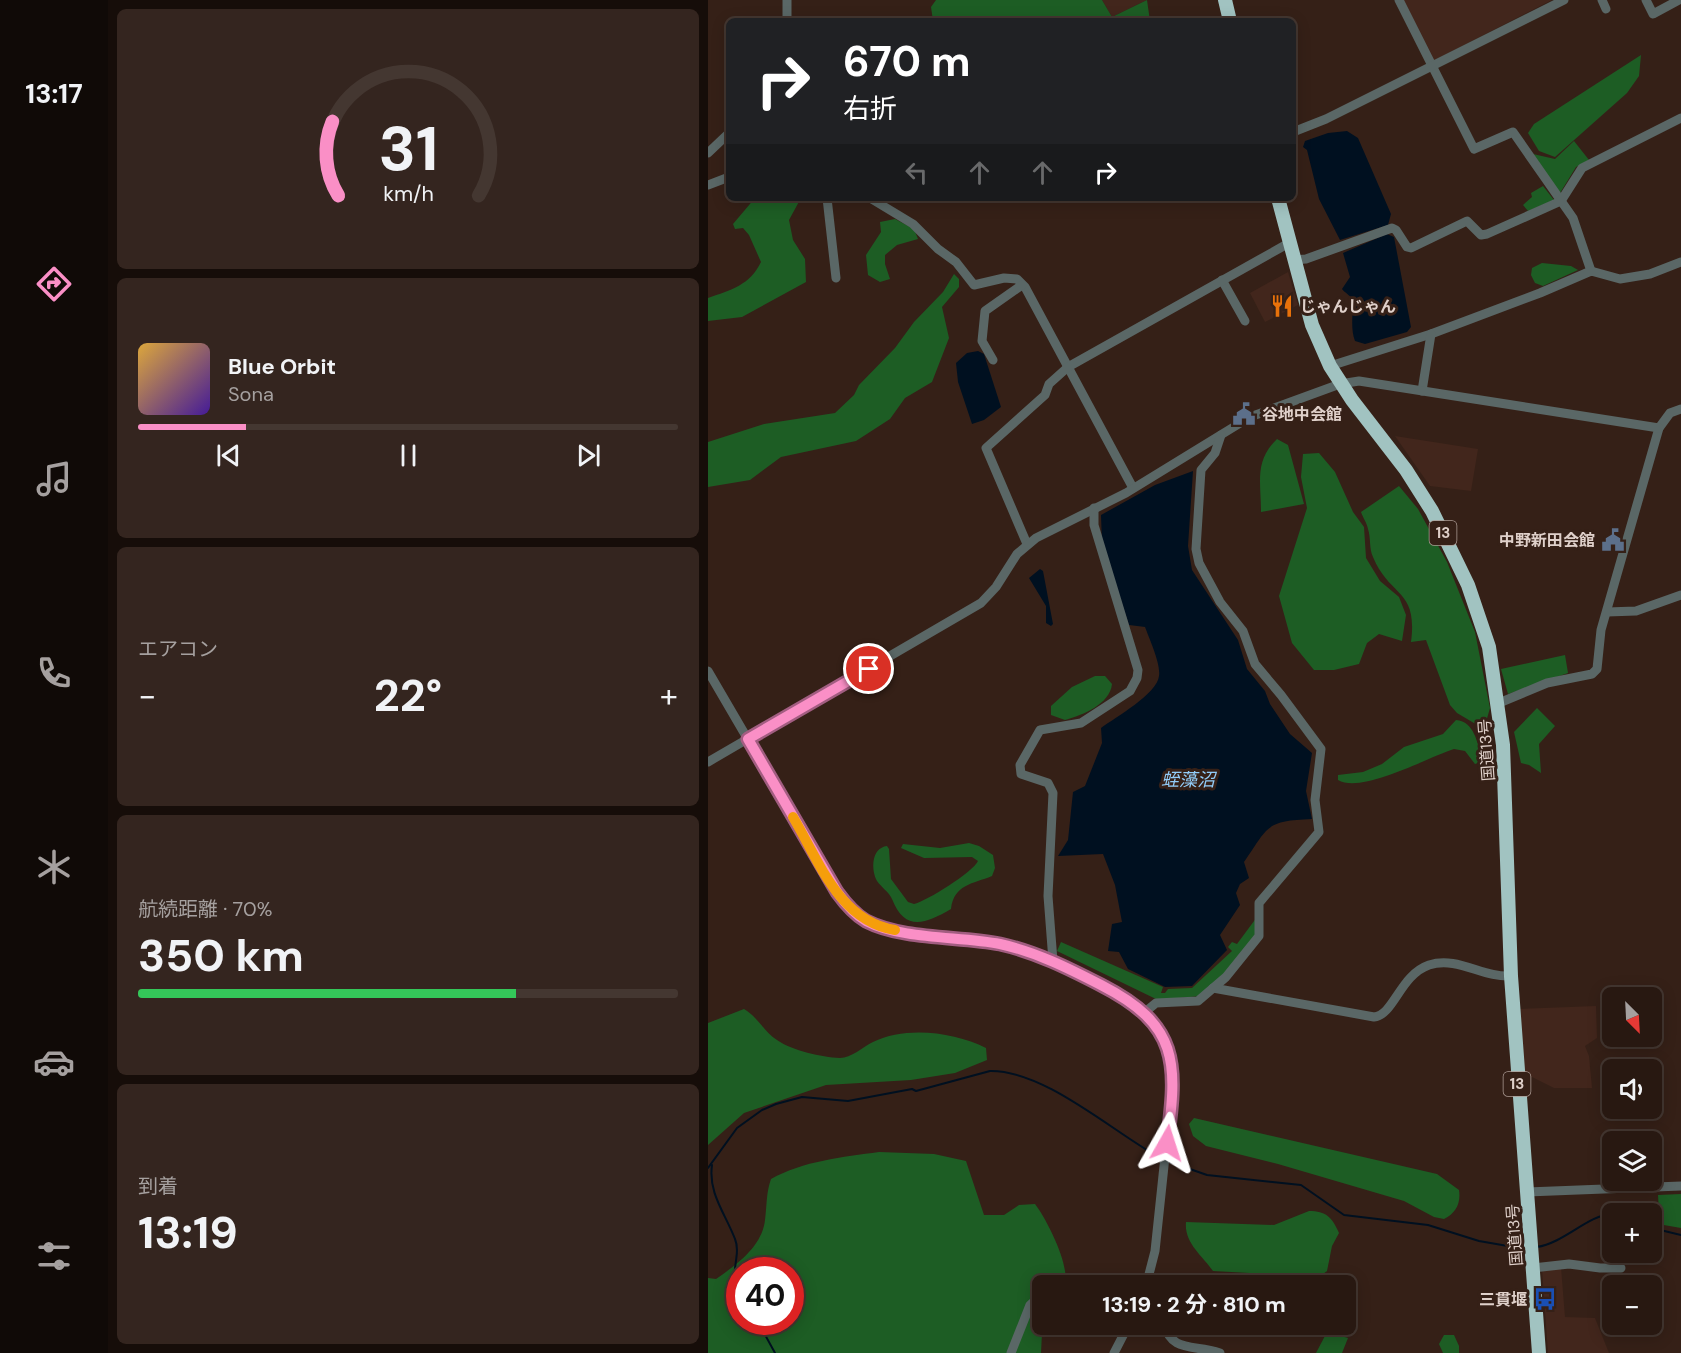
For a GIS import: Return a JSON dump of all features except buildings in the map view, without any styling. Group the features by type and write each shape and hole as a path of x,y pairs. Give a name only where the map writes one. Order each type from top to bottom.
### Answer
{"highway":[{"path":"1225,0 1229,18"},
{"name":"国道13号","path":"1279,201 1312,325 1330,366 1340,384 1419,488 1452,549 1482,620 1499,704 1503,745 1511,976 1539,1353"}],"street":[{"path":"787,0 788,18"},
{"path":"1399,0 1474,149 1513,132 1573,218 1591,271"},
{"path":"1296,131 1326,119 1564,0"},
{"path":"1646,0 1653,14 1678,0"},
{"path":"1294,260 1306,259 1392,228 1396,230 1407,247 1411,248 1467,221 1481,235 1487,234 1562,201 1582,168 1681,118"},
{"path":"708,153 726,136"},
{"path":"709,183 726,178"},
{"path":"827,201 836,278"},
{"path":"875,201 913,224 938,249 956,262 974,285 1005,278 1017,279 1068,367 1133,488"},
{"path":"1027,544 986,448 1045,394 1049,384 1068,367 1289,243"},
{"path":"1330,366 1431,334 1591,271 1620,279 1650,274 1681,262"},
{"path":"1222,280 1245,321"},
{"path":"993,360 982,341 985,311 1022,285"},
{"path":"1422,391 1431,334"},
{"path":"708,762 981,603 996,587 1017,554 1027,544 1054,527 1133,488 1250,417 1340,384 1359,381 1659,428"},
{"path":"1499,704 1547,683 1596,671 1601,630 1659,428 1670,413 1681,409"},
{"path":"1145,1012 1156,1002 1193,1003 1238,964 1258,936 1259,903 1319,832 1316,800 1321,756 1313,738 1255,664 1243,631 1220,602 1199,563 1196,549 1202,470 1215,453 1221,435"},
{"path":"1053,961 1048,896 1053,793 1048,783 1025,777 1019,770 1020,765 1040,730 1081,723 1130,691 1137,678 1138,670 1094,525 1094,508"},
{"path":"1607,612 1636,610 1681,595"},
{"path":"708,671 837,892 850,909 865,920 893,930 999,944 1053,961 1130,1000 1145,1012 1156,1026 1170,1060 1173,1081 1155,1251 1149,1275"},
{"path":"1213,988 1374,1017 1385,1013 1408,977 1430,965 1452,962 1502,977 1511,976"},
{"path":"1527,1192 1681,1186"},
{"path":"1532,1263 1621,1268"},
{"path":"1011,1353 1032,1303"},
{"path":"1114,1353 1121,1335"},
{"path":"1167,1335 1170,1343 1177,1349 1220,1353"}],"shaded area":[{"path":"1102,0 1147,0 1112,17"},
{"path":"1402,0 1552,0 1433,61"},
{"path":"1288,272 1298,305 1265,322 1250,293"},
{"path":"1395,436 1478,449 1471,491 1430,486"},
{"path":"1596,1006 1597,1038 1585,1046 1589,1056 1592,1088 1554,1088 1524,1073 1520,1009"},
{"path":"1561,1267 1565,1317 1595,1318 1609,1353 1548,1353 1542,1269"}],"green space":[{"path":"936,0 1102,0 1112,17 1147,0 1150,18 933,18 931,7"},
{"path":"1641,55 1639,76 1627,93 1555,157 1539,151 1528,133 1534,124"},
{"path":"1574,141 1589,160 1576,167 1560,193 1533,154 1555,159"},
{"path":"1543,186 1554,200 1528,211 1523,205 1532,197 1531,193"},
{"path":"752,201 799,201 789,220 793,240 805,259 806,282 742,317 708,321 708,298 732,289 745,281 757,270 761,262 749,235 743,228 735,229 733,224"},
{"path":"895,219 914,229 918,239 897,245 885,255 885,264 890,279 880,282 868,275 866,255 881,232 880,222"},
{"path":"1542,263 1571,266 1578,270 1543,286 1535,283 1531,275 1532,268"},
{"path":"954,274 959,279 959,287 942,307 949,338 932,382 905,398 890,419 856,441 781,457 750,480 708,487 708,442 764,424 835,413 854,395 859,385 895,348 914,322 943,292"},
{"path":"1277,439 1288,445 1304,504 1261,512 1260,472 1265,455"},
{"path":"1319,453 1335,472 1353,512 1364,527 1366,558 1380,581 1399,597 1406,615 1402,641 1379,634 1367,643 1359,664 1334,670 1314,670 1292,643 1279,596 1307,508 1301,477 1303,454"},
{"path":"1399,486 1418,509 1447,562 1475,632 1490,708 1484,729 1457,713 1450,705 1426,640 1411,642 1412,625 1407,602 1387,580 1372,554 1367,527 1361,512"},
{"path":"1565,655 1568,673 1508,694 1501,669"},
{"path":"1095,676 1105,676 1112,684 1101,703 1087,712 1065,720 1051,715 1051,706 1072,687"},
{"path":"1537,708 1555,726 1539,744 1541,773 1521,763 1514,732"},
{"path":"1456,720 1471,729 1483,757 1481,762 1475,764 1465,751 1454,749 1378,779 1349,783 1338,780 1338,775 1363,772 1382,764 1404,747 1443,734"},
{"path":"969,843 993,855 995,868 992,876 971,883 960,890 956,894 951,909 933,918 917,922 903,917 891,896 875,876 873,866 875,855 887,846 891,879 908,902 914,904 929,898 949,885 968,872 978,861 972,857 924,858 901,848 903,844 940,848"},
{"path":"1257,917 1256,935 1235,963 1200,996 1158,1000 1057,951 1061,942 1163,987 1161,993 1165,993 1168,989 1192,988 1232,951 1228,947 1232,942 1237,944"},
{"path":"744,1009 777,1040 816,1055 844,1058 886,1037 930,1033 959,1038 986,1048 987,1060 955,1073 911,1080 826,1085 744,1113 708,1145 708,1023"},
{"path":"1194,1118 1437,1174 1459,1190 1458,1203 1455,1211 1444,1219 1434,1217 1404,1201 1278,1164 1206,1146 1193,1136 1189,1124"},
{"path":"879,1152 934,1154 966,1161 984,1215 1004,1215 1019,1205 1035,1204 1057,1243 1066,1275 1032,1275 1032,1335 1042,1335 1041,1353 708,1353 708,1278 716,1279 726,1272 726,1335 804,1335 804,1257 744,1257 759,1239 763,1230 771,1179 796,1168 837,1158"},
{"path":"1681,1194 1681,1228 1662,1225 1662,1203 1658,1203 1658,1195"},
{"path":"1309,1211 1320,1212 1328,1216 1339,1233 1332,1246 1327,1271 1322,1275 1284,1275 1213,1271 1191,1243 1186,1229 1186,1222 1274,1225"},
{"path":"1325,1335 1348,1338 1342,1353 1316,1353"},
{"path":"1444,1335 1454,1335 1459,1346 1459,1353 1443,1353 1439,1344"}],"water":[{"path":"1347,131 1358,138 1391,214 1388,225 1340,240 1319,199 1307,150 1303,147 1305,141 1328,133"},
{"path":"1387,234 1394,237 1411,327 1407,332 1365,344 1355,341 1353,335 1353,302 1342,289 1350,277 1343,253"},
{"path":"978,351 984,354 1001,407 984,420 972,424 958,382 956,363 967,353"},
{"name":"蛭藻沼","path":"1193,471 1188,546 1192,570 1238,640 1247,669 1265,691 1270,704 1290,734 1312,753 1306,791 1312,819 1276,824 1264,833 1244,862 1249,878 1240,884 1236,893 1240,905 1220,935 1227,950 1192,986 1165,987 1128,969 1119,952 1108,951 1112,924 1122,922 1115,885 1103,854 1058,856 1068,840 1073,792 1085,786 1102,743 1101,728 1144,697 1157,683 1159,676 1157,658 1145,627 1129,625 1102,543 1101,515 1155,485"},
{"path":"1040,569 1043,571 1053,624 1051,626 1046,623 1046,606 1029,578"}],"waterway":[{"path":"708,1168 737,1128 762,1110 776,1104 802,1097 848,1101 912,1089 916,1091 990,1071 1011,1073 1056,1092 1162,1159"},
{"path":"1167,1161 1207,1175 1301,1185 1344,1215 1428,1225 1479,1241 1525,1249"},
{"path":"712,1165 712,1185 735,1239 737,1257"},
{"path":"1537,1247 1557,1240 1602,1216"},
{"path":"1662,1230 1681,1235"},
{"path":"765,1335 775,1353"}],"slow traffic":[{"path":"793,817 837,892 850,909 865,920 895,930"}],"place":[{"name":"じゃんじゃん","path":"1282,306"},
{"name":"谷地中会館","path":"1244,414"},
{"name":"中野新田会館","path":"1613,540"},
{"name":"三貫堰","path":"1545,1299"}],"route":[{"path":"869,669 748,739 837,892 850,909 865,920 884,928 999,944 1025,951 1053,961 1130,1000 1145,1012 1156,1026 1170,1060 1173,1081 1167,1143"}]}
